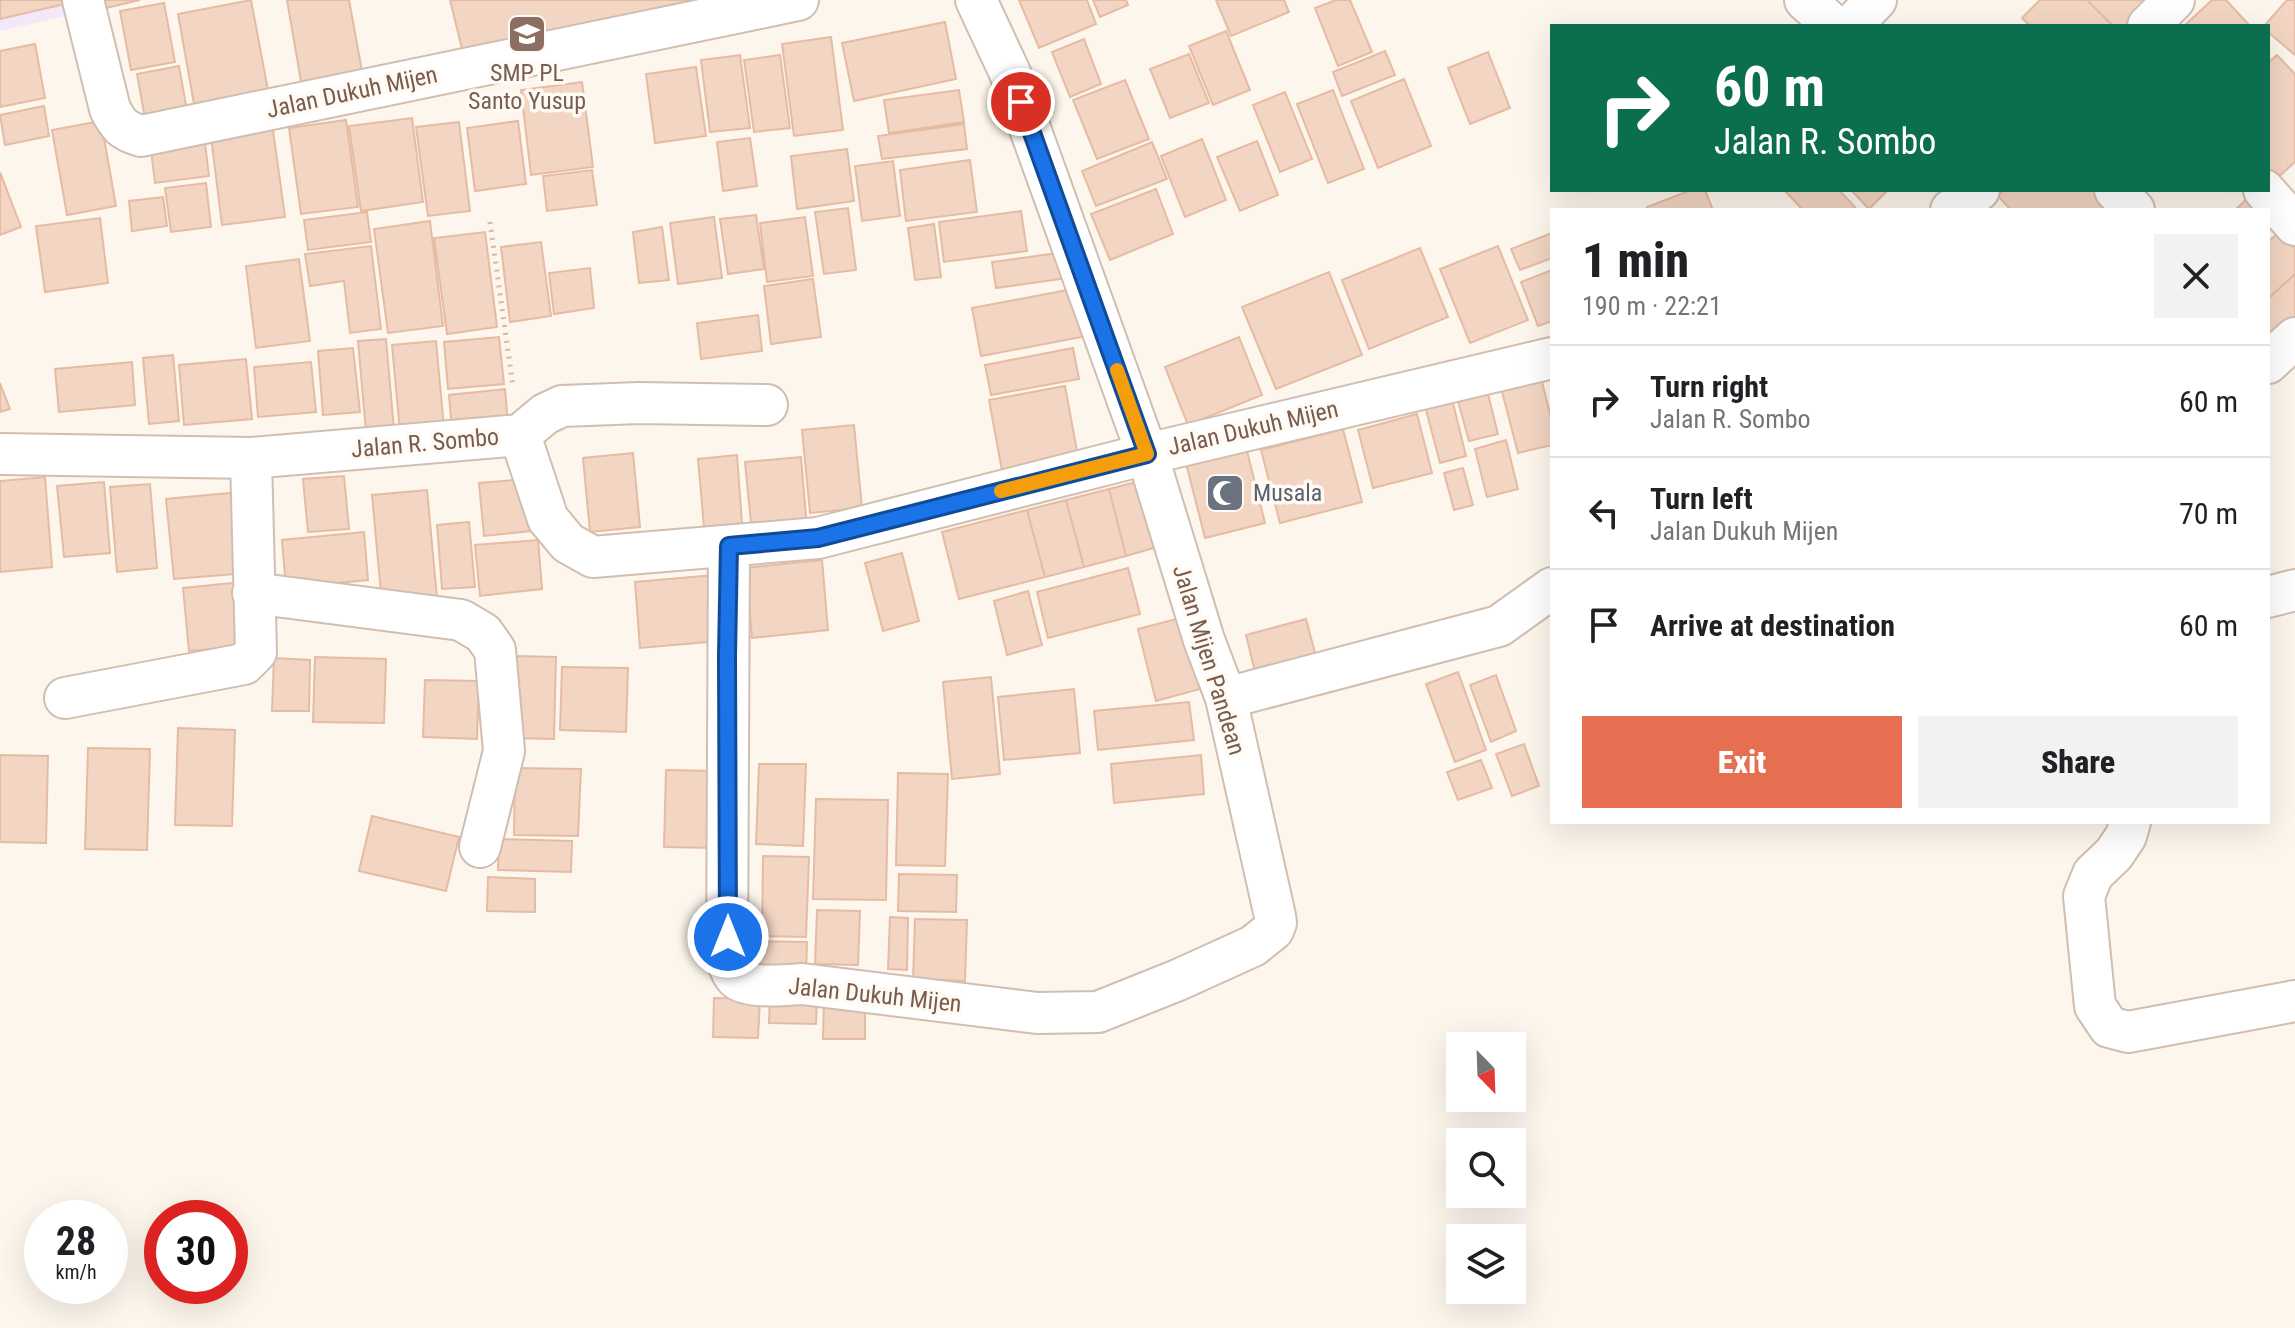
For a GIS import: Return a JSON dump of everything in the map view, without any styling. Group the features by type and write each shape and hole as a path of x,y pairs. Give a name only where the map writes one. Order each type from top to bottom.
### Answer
{"street":[{"name":"Jalan Dukuh Mijen","path":"83,0 110,109 118,125 141,136 798,0"},
{"name":"Jalan Dukuh Mijen","path":"976,0 1010,73 1147,454 1550,358"},
{"path":"1805,0 1832,24"},
{"path":"1853,24 1876,0"},
{"path":"2150,24 2174,0"},
{"path":"2117,192 2132,208"},
{"path":"2266,192 2295,225"},
{"path":"520,435 545,414 562,406 639,403 767,405"},
{"name":"Jalan R. Sombo","path":"0,454 251,458 520,435 548,519 568,543 593,557 818,538 1147,454"},
{"name":"Jalan Mijen Pandean","path":"1147,454 1204,640 1226,698 1275,916"},
{"path":"65,698 244,664 256,652 251,458"},
{"name":"Jalan Dukuh Mijen","path":"729,546 727,960 730,970 743,983 802,984 1037,1013 1098,1012 1253,946 1273,930 1275,916"},
{"path":"1226,698 1499,626 1550,589"},
{"path":"2270,596 2295,590"},
{"path":"253,593 461,620 483,633 495,650 504,751 480,847"},
{"path":"2129,824 2126,836 2114,854 2093,874 2084,896 2095,1006 2109,1027 2128,1032 2295,1001"}],"path":[{"path":"490,222 520,435"}],"shaded area":[{"path":"0,0 81,0 83,12 0,31"}],"building":[{"path":"0,0 78,0 78,1 0,19"},
{"path":"86,0 140,0 89,12"},
{"path":"251,0 270,101 196,115 178,14"},
{"path":"287,0 349,0 364,82 303,93"},
{"name":"SMP PL Santo Yusup","path":"450,0 720,0 466,65"},
{"path":"1019,0 1087,0 1096,24 1039,48"},
{"path":"1093,0 1126,0 1128,5 1100,17"},
{"path":"1216,0 1284,0 1289,12 1231,36"},
{"path":"1336,0 1350,0 1372,52 1338,66 1315,8"},
{"path":"2040,0 2087,0 2111,24 2028,24 2022,18"},
{"path":"2087,0 2152,0 2128,24 2111,24"},
{"path":"2212,0 2226,0 2248,24 2186,24"},
{"path":"2287,0 2295,0 2295,55 2270,34 2270,24 2266,24"},
{"path":"164,3 175,62 131,70 120,11"},
{"path":"945,22 956,79 854,101 842,43"},
{"path":"1226,31 1250,90 1213,105 1189,46"},
{"path":"831,37 843,130 794,136 782,44"},
{"path":"1084,39 1101,84 1070,97 1052,52"},
{"path":"35,44 45,98 0,107 0,51"},
{"path":"1385,51 1395,75 1342,96 1333,72"},
{"path":"1488,52 1510,108 1470,124 1448,68"},
{"path":"1189,54 1209,103 1170,118 1150,69"},
{"path":"740,55 750,128 710,132 701,60"},
{"path":"780,55 790,128 754,132 744,60"},
{"path":"2277,55 2295,74 2295,162 2276,179 2270,173 2270,61"},
{"path":"179,66 189,122 147,129 137,74"},
{"path":"696,67 706,136 655,143 646,74"},
{"path":"1404,79 1431,146 1378,168 1351,101"},
{"path":"1125,80 1149,139 1097,159 1073,100"},
{"path":"582,82 593,167 531,175 521,90"},
{"path":"959,90 964,122 889,133 884,100"},
{"path":"1333,90 1364,169 1328,183 1297,104"},
{"path":"1285,92 1312,159 1280,172 1253,105"},
{"path":"44,106 49,136 5,145 0,115"},
{"path":"412,118 423,202 361,211 349,126"},
{"path":"346,120 358,207 301,214 289,128"},
{"path":"101,121 116,206 67,215 52,130"},
{"path":"518,121 526,184 475,191 467,128"},
{"path":"459,122 470,211 428,216 416,127"},
{"path":"964,124 967,149 882,159 878,136"},
{"path":"273,130 285,217 222,225 211,137"},
{"path":"204,135 209,176 155,183 150,142"},
{"path":"750,138 757,186 723,191 717,142"},
{"path":"1202,139 1226,200 1185,217 1161,156"},
{"path":"1257,141 1278,195 1240,211 1217,157"},
{"path":"1152,142 1167,179 1096,206 1082,171"},
{"path":"847,149 854,201 797,209 791,156"},
{"path":"970,160 977,212 906,221 900,170"},
{"path":"893,161 900,216 862,221 855,166"},
{"path":"592,170 597,205 547,211 543,176"},
{"path":"0,172 21,227 0,235"},
{"path":"206,183 211,227 171,232 165,188"},
{"path":"1156,189 1173,234 1110,260 1091,214"},
{"path":"1686,192 1706,192 1712,208 1647,208"},
{"path":"1786,192 1841,192 1855,207 1854,208 1801,208"},
{"path":"1853,192 1886,192 1870,208"},
{"path":"2002,192 2097,192 2111,208 2009,208 1998,196"},
{"path":"163,197 167,226 132,231 129,201"},
{"path":"2248,198 2257,208 2237,208"},
{"path":"848,208 856,270 824,274 815,212"},
{"path":"1021,211 1027,251 944,262 939,222"},
{"path":"367,212 371,242 308,250 304,220"},
{"path":"756,215 764,269 728,274 720,219"},
{"path":"714,217 722,278 678,284 670,223"},
{"path":"805,217 813,276 767,282 760,223"},
{"path":"100,218 108,283 45,292 36,226"},
{"path":"430,221 443,326 388,333 374,229"},
{"path":"934,224 941,277 915,280 908,228"},
{"path":"662,227 669,280 639,283 633,232"},
{"path":"485,232 497,327 447,334 434,238"},
{"path":"2279,232 2295,249 2295,274 2270,297 2270,240"},
{"path":"1550,234 1550,259 1520,270 1511,249"},
{"path":"541,242 551,316 510,322 501,247"},
{"path":"371,246 381,329 350,333 344,281 310,286 305,254"},
{"path":"1498,246 1528,320 1470,343 1440,269"},
{"path":"1420,248 1448,317 1369,349 1342,280"},
{"path":"1065,252 1068,278 996,288 992,262"},
{"path":"299,259 310,341 256,348 246,266"},
{"path":"590,268 594,308 554,314 549,273"},
{"path":"1550,271 1550,322 1538,326 1521,282"},
{"path":"1329,272 1362,355 1276,389 1242,307"},
{"path":"2295,274 2295,333 2282,345 2270,331 2270,297"},
{"path":"813,279 821,337 771,344 764,286"},
{"path":"1078,288 1087,336 981,356 972,308"},
{"path":"758,315 762,351 701,359 697,323"},
{"path":"499,337 504,384 448,389 444,342"},
{"path":"1239,337 1262,395 1188,425 1165,367"},
{"path":"386,339 395,441 367,443 358,341"},
{"path":"436,341 444,428 400,432 392,345"},
{"path":"353,348 360,412 323,415 318,351"},
{"path":"1073,348 1079,379 991,395 985,365"},
{"path":"173,355 179,421 149,424 143,358"},
{"path":"246,359 252,419 184,425 179,365"},
{"path":"132,362 135,405 59,412 55,369"},
{"path":"311,362 316,412 258,417 254,367"},
{"path":"1541,378 1550,413 1550,445 1518,453 1501,388"},
{"path":"1485,382 1498,434 1469,441 1455,390"},
{"path":"0,383 10,409 0,412"},
{"path":"1065,386 1079,462 1003,476 989,400"},
{"path":"505,389 508,424 452,429 449,395"},
{"path":"1452,399 1466,456 1440,463 1425,406"},
{"path":"1417,414 1432,473 1373,488 1358,430"},
{"path":"854,425 862,508 810,513 802,430"},
{"path":"1343,429 1362,502 1280,523 1261,450"},
{"path":"1506,440 1518,489 1487,497 1475,449"},
{"name":"Musala","path":"1246,447 1265,523 1205,538 1186,463"},
{"path":"633,453 640,527 590,532 583,458"},
{"path":"737,455 742,523 704,527 698,459"},
{"path":"801,457 807,528 752,533 745,462"},
{"path":"1463,468 1473,505 1454,510 1444,473"},
{"path":"344,476 349,529 308,532 303,479"},
{"path":"45,477 52,567 0,572 0,481"},
{"path":"527,479 531,531 484,536 479,483"},
{"path":"1140,481 1157,547 1126,556 1109,489"},
{"path":"104,482 110,553 64,557 57,486"},
{"path":"150,484 157,568 117,572 110,487"},
{"path":"1109,489 1126,556 1084,567 1066,500"},
{"path":"427,490 437,598 382,604 372,495"},
{"path":"239,492 247,573 174,579 166,499"},
{"path":"1066,500 1084,567 1045,577 1027,510"},
{"path":"1027,510 1045,577 959,599 942,532"},
{"path":"469,522 475,587 442,589 437,525"},
{"path":"364,532 368,580 286,588 282,540"},
{"path":"538,540 542,589 480,596 475,545"},
{"path":"902,553 919,621 883,631 865,563"},
{"path":"822,560 828,630 752,638 746,568"},
{"path":"1128,568 1140,614 1048,638 1037,592"},
{"path":"714,575 719,641 640,648 635,582"},
{"path":"242,582 248,646 189,651 183,588"},
{"path":"1028,591 1042,645 1007,655 994,601"},
{"path":"1188,616 1207,687 1156,701 1138,629"},
{"path":"1306,619 1319,668 1258,684 1246,635"},
{"path":"516,656 556,657 554,739 514,738"},
{"path":"315,657 386,659 384,723 313,722"},
{"path":"274,658 310,660 309,711 272,711"},
{"path":"562,667 628,668 626,732 560,730"},
{"path":"1458,672 1486,750 1455,762 1426,684"},
{"path":"1496,675 1516,731 1491,742 1470,685"},
{"path":"991,677 1000,774 952,779 943,682"},
{"path":"425,680 479,681 477,739 423,737"},
{"path":"1074,689 1080,753 1004,760 998,697"},
{"path":"1189,702 1194,740 1098,750 1094,711"},
{"path":"178,728 235,730 232,826 175,825"},
{"path":"1524,744 1539,786 1512,796 1496,754"},
{"path":"88,748 150,749 147,850 85,849"},
{"path":"0,755 48,756 46,843 0,842"},
{"path":"1201,755 1204,794 1114,803 1111,764"},
{"path":"1481,760 1492,788 1458,800 1447,772"},
{"path":"759,764 806,764 803,846 756,844"},
{"path":"515,768 581,769 578,836 514,835"},
{"path":"666,770 713,771 712,848 664,847"},
{"path":"898,773 948,774 945,866 896,865"},
{"path":"816,799 888,800 886,900 813,899"},
{"path":"372,816 459,837 446,891 359,871"},
{"path":"499,839 572,841 571,872 498,870"},
{"path":"763,856 809,857 806,937 762,936"},
{"path":"899,874 957,875 956,912 898,911"},
{"path":"488,877 535,879 535,912 487,911"},
{"path":"817,910 860,911 858,965 815,964"},
{"path":"890,917 908,918 907,970 888,969"},
{"path":"915,919 967,920 965,981 913,979"},
{"path":"739,941 807,942 806,974 738,972"},
{"path":"770,995 817,996 816,1024 769,1023"},
{"path":"824,995 865,996 865,1039 823,1039"},
{"path":"714,998 760,999 758,1038 713,1037"}],"slow traffic":[{"path":"1001,491 1147,454 1117,370"}],"place":[{"name":"SMP PL Santo Yusup","path":"527,34"},
{"name":"Musala","path":"1225,493"}],"route":[{"path":"728,937 729,546 818,538 1147,454 1021,102"}]}
